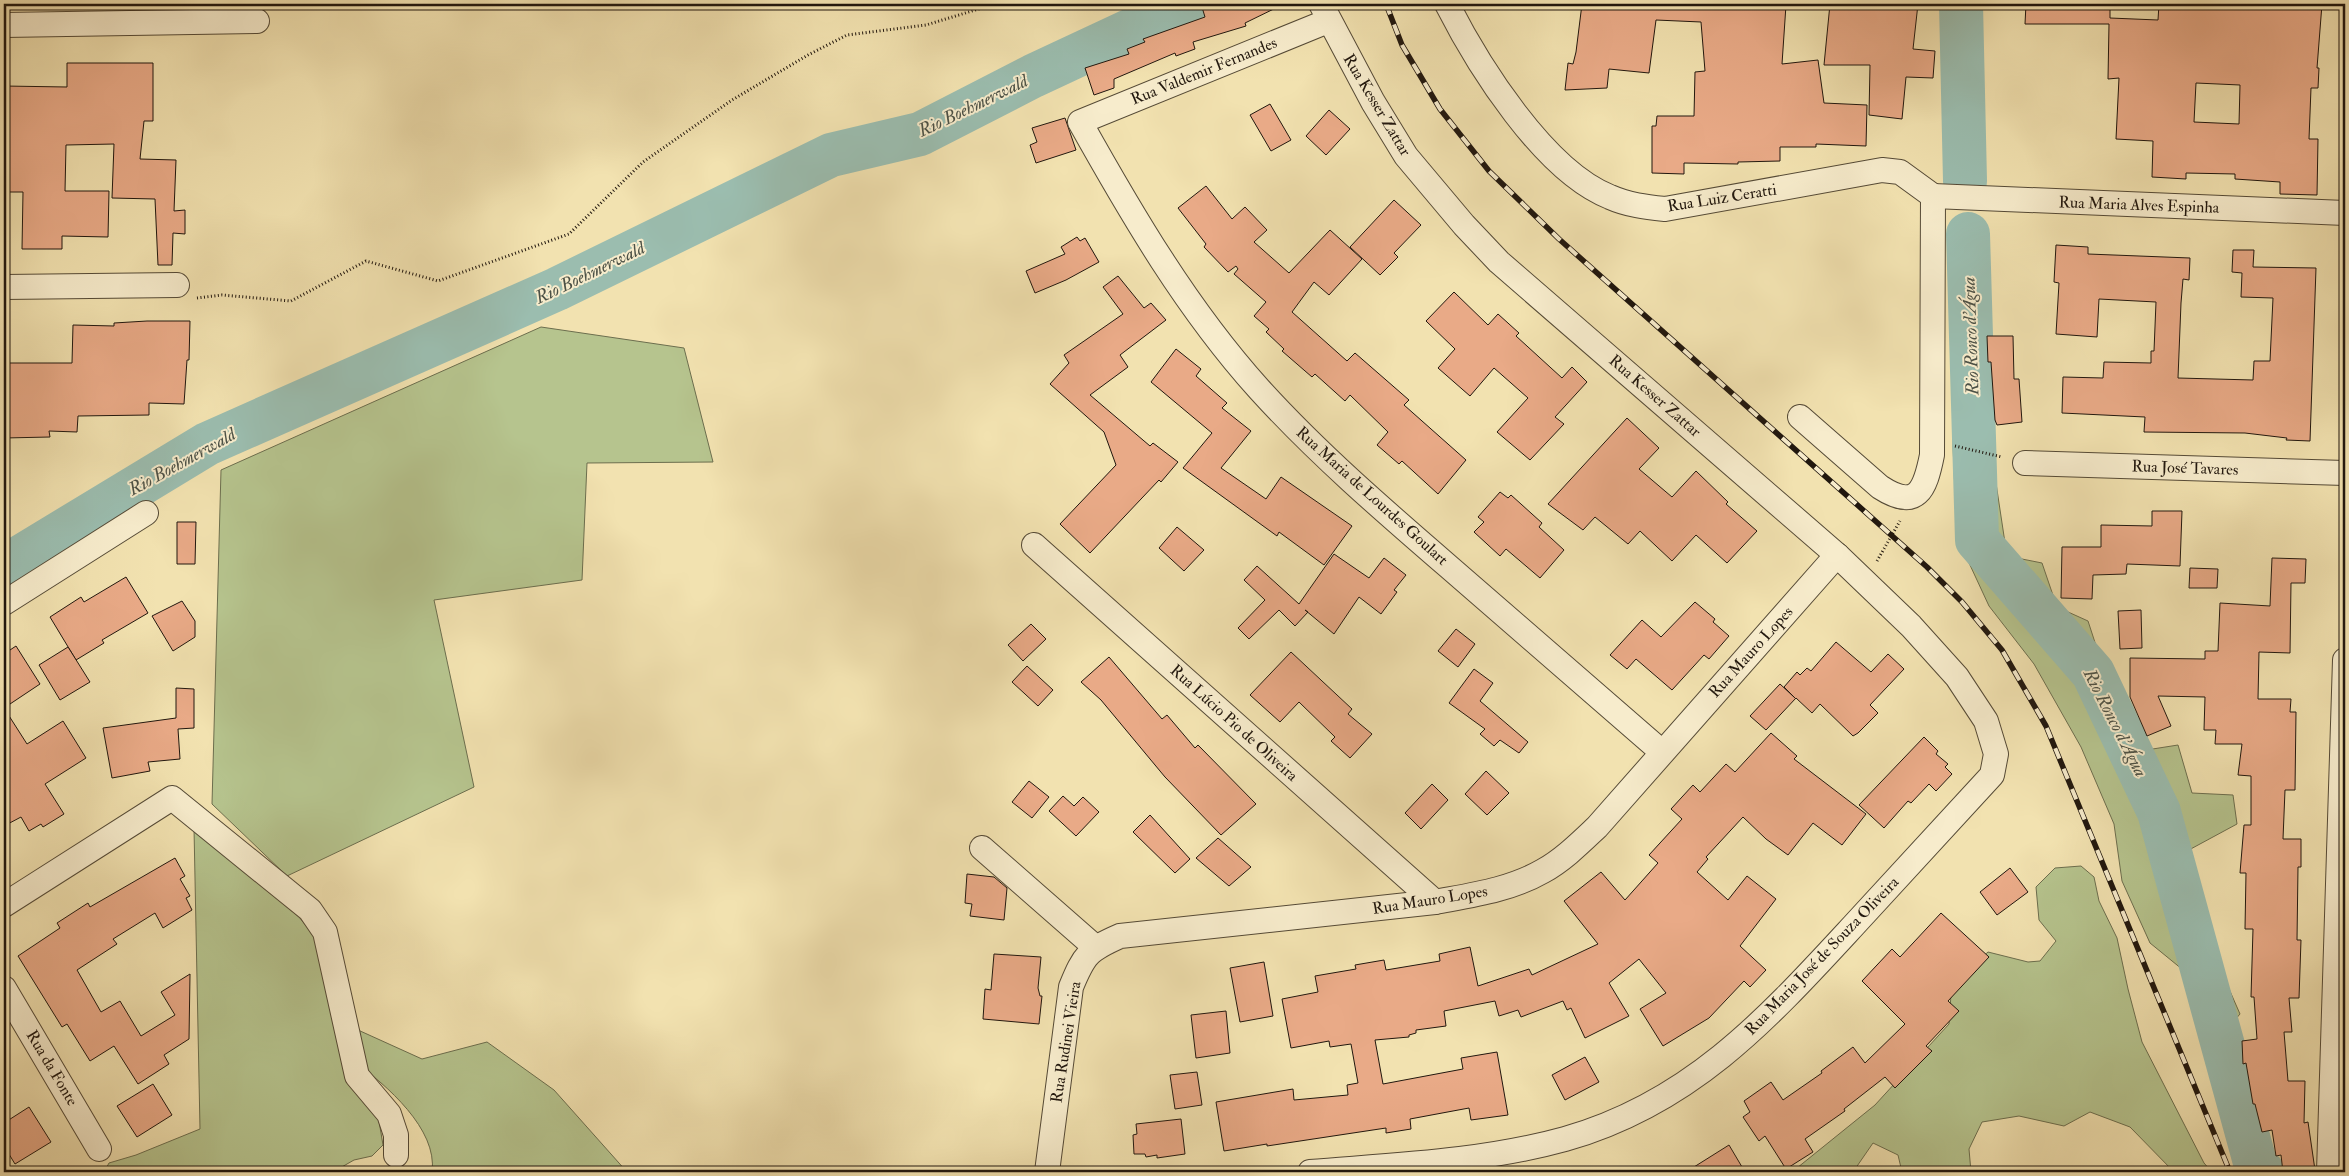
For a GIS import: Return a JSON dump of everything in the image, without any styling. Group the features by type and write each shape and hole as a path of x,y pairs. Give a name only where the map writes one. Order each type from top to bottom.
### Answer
{"street":[{"name":"Rua Luiz Ceratti","path":"1447,4 1480,63 1512,109 1556,159 1585,184 1608,197 1637,206 1665,209 1882,170 1900,172 1933,196"},
{"name":"Rua Valdemir Fernandes","path":"1080,122 1324,12"},
{"name":"Rua Kesser Zattar","path":"1324,12 1373,102 1406,156 1464,226 1499,262 1837,555 1911,626 1957,677 1986,721 1996,754 1992,774"},
{"path":"4,25 257,21"},
{"name":"Rua Maria de Lourdes Goulart","path":"1080,122 1132,214 1167,268 1209,327 1258,388 1354,485 1662,752"},
{"path":"1800,417 1880,488 1903,499 1912,497 1921,487 1928,472 1932,455 1933,196"},
{"name":"Rua Maria Alves Espinha","path":"1933,196 2345,213"},
{"path":"4,287 177,285"},
{"name":"Rua José Tavares","path":"2025,463 2345,473"},
{"path":"4,604 146,513"},
{"name":"Rua Lúcio Pio de Oliveira","path":"1034,545 1435,902"},
{"name":"Rua Mauro Lopes","path":"1094,947 1120,936 1435,902 1482,894 1518,883 1543,871 1567,855 1597,827 1837,555"},
{"path":"2329,1172 2340,996 2345,660"},
{"name":"Rua Maria José de Souza Oliveira","path":"1310,1172 1480,1156 1529,1147 1566,1138 1648,1107 1707,1069 1788,997 1992,774"},
{"path":"4,905 172,798 310,910 320,921 325,932 357,1076 389,1114 396,1135 396,1155"},
{"path":"982,848 1094,947"},
{"name":"Rua Rudinei Vieira","path":"1048,1172 1071,987 1080,967 1094,947"},
{"name":"Rua da Fonte","path":"4,988 99,1149"}],"path":[{"path":"177,285 187,300 222,295 291,301 366,261 438,281 569,234 643,162 732,100 808,55 847,35 926,25 995,4"},
{"path":"1955,446 1987,453"},
{"path":"1864,580 1893,535 1912,497"}],"green space":[{"path":"1956,249 1978,260 1983,397 2007,556 2042,563 2057,607 2088,621 2116,707 2140,751 2178,745 2192,793 2233,795 2237,824 2187,851 2190,894 2208,913 2208,941 2240,1014 2228,1028 2202,1014 2188,974 2150,943 2122,881 2114,824 2081,747 2034,664 1989,606 1957,537 1953,446 1953,279"},
{"path":"541,327 684,348 713,462 587,463 582,580 434,600 474,787 287,876 212,804 221,470"},
{"path":"194,828 299,917 316,938 324,965 336,1033 358,1030 422,1059 487,1042 554,1090 627,1172 432,1172 432,1156 427,1140 418,1124 395,1096 355,1062 347,1078 379,1121 383,1145 372,1156 354,1160 333,1172 104,1172 109,1163 136,1155 200,1129"},
{"path":"2081,866 2094,877 2099,901 2117,938 2142,1042 2204,1163 2212,1172 2174,1172 2130,1127 2090,1112 2064,1126 2019,1116 1982,1122 1969,1149 1971,1172 1902,1172 1898,1155 1873,1143 1853,1172 1792,1172 1875,1105 1949,1024 1951,994 1964,973 1988,952 2028,962 2040,961 2056,941 2039,920 2036,887 2055,868"}],"building":[{"path":"1201,4 1284,4 1245,23 1246,26 1193,42 1195,49 1176,56 1175,53 1114,79 1114,88 1094,95 1085,68 1129,54 1127,49 1145,42 1143,39 1205,17"},
{"path":"1582,4 1786,5 1782,64 1818,60 1824,103 1867,105 1866,146 1816,144 1816,147 1780,147 1780,161 1738,162 1738,164 1684,163 1684,174 1652,173 1652,126 1656,126 1657,116 1694,116 1695,72 1705,71 1701,22 1656,20 1649,73 1609,69 1607,88 1565,90 1568,63 1573,64 1576,52"},
{"path":"1830,4 1918,4 1913,49 1935,51 1933,78 1906,77 1902,119 1869,115 1870,65 1824,65"},
{"path":"2026,4 2110,4 2110,18 2158,20 2159,4 2322,4 2317,68 2319,68 2318,88 2311,88 2309,139 2318,139 2317,195 2280,194 2280,182 2235,179 2235,174 2186,173 2186,179 2152,177 2153,141 2116,139 2119,78 2108,79 2109,24 2025,24","holes":["2196,83 2240,85 2239,124 2194,122"]},
{"path":"67,63 153,63 153,121 144,121 140,159 176,160 174,211 185,210 185,234 173,233 172,265 158,265 155,199 112,198 114,144 66,145 65,191 109,191 108,237 62,236 62,249 22,249 23,192 4,192 4,86 67,87"},
{"path":"1270,104 1291,140 1271,151 1250,115"},
{"path":"1329,110 1350,129 1326,155 1306,136"},
{"path":"1065,118 1076,150 1036,163 1030,145 1037,142 1032,128"},
{"path":"1206,186 1232,219 1245,207 1267,230 1254,242 1289,273 1330,230 1362,259 1329,295 1314,282 1292,312 1347,361 1355,353 1409,400 1404,405 1466,460 1438,494 1402,461 1399,464 1377,445 1388,432 1350,395 1345,401 1315,374 1312,377 1282,351 1284,349 1266,332 1269,329 1254,316 1266,302 1234,274 1238,269 1236,266 1228,272 1204,247 1206,244 1178,208"},
{"path":"1394,200 1421,225 1394,253 1398,257 1380,275 1350,247"},
{"path":"1077,237 1080,241 1085,238 1099,262 1066,280 1035,293 1026,271 1065,254 1061,247"},
{"path":"2056,245 2088,247 2088,254 2190,258 2189,280 2183,279 2178,378 2253,380 2254,361 2270,361 2273,298 2241,297 2242,273 2232,272 2233,250 2254,250 2253,267 2316,268 2310,441 2286,440 2287,438 2245,433 2144,432 2145,417 2062,413 2063,377 2103,378 2104,362 2151,363 2151,351 2154,351 2156,302 2099,299 2097,337 2056,334 2059,283 2054,282"},
{"path":"1118,276 1144,308 1151,303 1166,320 1120,355 1128,367 1090,395 1150,446 1153,443 1178,462 1161,482 1159,480 1090,553 1060,524 1116,465 1104,432 1050,384 1069,363 1064,355 1123,314 1103,287"},
{"path":"1454,292 1488,325 1498,314 1519,333 1516,336 1562,378 1572,367 1587,382 1555,417 1564,424 1530,460 1497,432 1528,398 1494,368 1470,396 1438,368 1455,349 1426,321"},
{"path":"190,321 189,360 187,360 184,404 149,403 149,415 78,416 77,432 49,431 50,437 4,438 4,363 72,363 73,325 114,326 114,323"},
{"path":"1987,336 2013,336 2014,379 2019,379 2022,422 1997,425 1995,420 1991,362 1988,362"},
{"path":"1176,349 1201,369 1196,376 1227,403 1222,408 1251,431 1221,468 1266,499 1281,477 1352,526 1324,565 1279,532 1277,536 1183,468 1212,433 1151,382"},
{"path":"1627,418 1659,448 1639,469 1672,497 1696,471 1728,502 1726,504 1757,531 1727,563 1696,535 1672,561 1640,531 1628,544 1595,517 1583,530 1548,504"},
{"path":"1500,492 1508,498 1511,495 1542,523 1539,527 1564,550 1540,578 1506,549 1500,556 1474,532 1484,522 1478,517"},
{"path":"2152,511 2182,511 2180,566 2127,564 2126,574 2093,575 2092,599 2061,598 2062,547 2101,547 2101,525 2152,526"},
{"path":"177,522 196,522 195,564 177,564"},
{"path":"1177,527 1204,550 1184,571 1159,548"},
{"path":"1334,554 1369,578 1384,558 1406,575 1394,590 1397,592 1381,614 1359,597 1334,634 1308,612 1295,626 1279,610 1249,639 1238,628 1265,600 1244,580 1257,566 1299,604"},
{"path":"2272,558 2306,559 2305,583 2291,583 2290,653 2259,652 2258,699 2291,699 2290,712 2296,712 2295,790 2285,790 2283,839 2301,839 2301,867 2298,867 2297,940 2301,940 2299,998 2289,998 2292,1032 2284,1032 2288,1081 2305,1081 2304,1123 2308,1122 2315,1170 2294,1172 2283,1172 2281,1155 2276,1156 2272,1130 2262,1132 2255,1104 2253,1104 2246,1063 2243,1064 2242,1041 2257,1039 2254,997 2251,997 2253,929 2245,929 2246,873 2240,873 2244,825 2251,825 2251,776 2238,775 2242,744 2215,744 2216,730 2204,730 2205,697 2158,696 2171,726 2147,736 2130,697 2130,658 2205,659 2205,651 2218,651 2220,603 2270,606"},
{"path":"2190,568 2218,569 2217,588 2189,588"},
{"path":"126,577 148,613 102,640 104,643 76,660 50,617 81,597 84,602"},
{"path":"182,601 195,621 195,637 173,651 152,616"},
{"path":"1695,602 1715,619 1713,622 1729,636 1709,659 1704,655 1672,690 1636,659 1627,669 1610,655 1642,620 1661,637"},
{"path":"2141,610 2142,648 2120,649 2118,611"},
{"path":"1031,624 1046,639 1023,661 1008,645"},
{"path":"1456,629 1475,644 1458,667 1438,651"},
{"path":"1836,642 1871,672 1888,654 1904,669 1870,705 1878,713 1858,733 1853,736 1820,704 1812,713 1796,698 1766,730 1750,716 1780,684 1795,698 1784,687 1797,672 1800,675 1807,668 1811,671"},
{"path":"16,646 40,684 4,708 4,654"},
{"path":"68,647 90,682 60,700 39,665"},
{"path":"1291,652 1352,709 1348,714 1372,734 1350,758 1331,741 1335,737 1299,702 1280,722 1250,695"},
{"path":"1109,657 1162,719 1167,715 1195,748 1198,745 1256,804 1221,835 1165,777 1101,700 1081,682"},
{"path":"1027,666 1053,690 1038,706 1012,682"},
{"path":"1474,669 1493,683 1480,701 1528,742 1519,753 1500,740 1494,746 1480,734 1485,729 1449,703"},
{"path":"176,688 194,689 194,728 178,729 180,759 148,762 150,771 112,778 103,728 176,718"},
{"path":"4,708 27,744 63,721 86,758 45,784 64,814 43,827 41,824 29,831 21,817 4,826"},
{"path":"1771,733 1797,756 1794,759 1866,814 1842,845 1813,823 1788,855 1766,839 1743,817 1706,857 1708,859 1697,872 1728,900 1747,876 1776,899 1740,946 1766,970 1750,987 1744,981 1709,1018 1663,1046 1640,1009 1666,993 1639,959 1609,983 1629,1016 1585,1038 1571,1008 1567,1010 1563,1001 1521,1017 1518,1010 1499,1016 1495,1001 1444,1011 1446,1026 1416,1030 1416,1033 1409,1035 1409,1037 1375,1040 1383,1084 1463,1069 1461,1058 1497,1052 1508,1115 1471,1120 1469,1108 1410,1119 1411,1129 1386,1133 1386,1128 1224,1151 1216,1102 1293,1089 1294,1100 1348,1095 1347,1085 1358,1083 1351,1044 1330,1047 1329,1041 1291,1048 1282,999 1318,992 1315,976 1356,969 1355,965 1384,960 1386,970 1440,961 1439,954 1470,947 1478,986 1529,969 1532,975 1598,944 1564,901 1601,872 1625,900 1658,863 1649,855 1682,819 1671,809 1693,785 1700,792 1726,764 1735,772"},
{"path":"1924,737 1938,751 1936,754 1948,764 1945,767 1952,774 1936,791 1929,784 1911,803 1908,801 1884,828 1859,805"},
{"path":"1486,771 1509,793 1487,815 1465,794"},
{"path":"1029,781 1049,797 1032,818 1012,802"},
{"path":"1432,784 1448,800 1421,829 1405,813"},
{"path":"1063,796 1074,806 1083,797 1099,812 1076,836 1049,811"},
{"path":"1150,815 1190,859 1175,873 1133,832"},
{"path":"1218,838 1251,867 1229,886 1196,858"},
{"path":"175,858 185,876 180,879 190,896 186,898 192,910 163,928 155,913 113,939 117,944 77,970 101,1012 120,1001 141,1036 175,1015 161,992 190,974 189,1039 164,1055 169,1064 138,1084 114,1046 90,1061 67,1024 62,1027 18,956 60,928 57,923 88,903 90,907"},
{"path":"2010,868 2028,892 1997,915 1980,892"},
{"path":"967,874 994,877 1007,888 1004,920 970,916 972,904 965,903"},
{"path":"1941,913 1989,957 1948,1001 1959,1011 1926,1046 1932,1051 1895,1088 1885,1077 1844,1109 1845,1111 1805,1139 1813,1152 1786,1169 1765,1136 1759,1141 1743,1117 1750,1112 1744,1101 1771,1082 1783,1100 1822,1073 1821,1071 1853,1047 1865,1063 1905,1024 1862,981 1892,949 1900,957"},
{"path":"994,954 1041,957 1038,988 1040,996 1042,996 1039,1024 983,1019 985,989 991,990"},
{"path":"1264,962 1273,1016 1240,1022 1230,968"},
{"path":"1226,1011 1230,1053 1196,1058 1191,1015"},
{"path":"1585,1057 1599,1082 1565,1100 1552,1075"},
{"path":"1197,1072 1202,1105 1175,1109 1170,1075"},
{"path":"153,1084 172,1115 137,1137 117,1106"},
{"path":"29,1107 51,1142 15,1164 4,1146 4,1123"},
{"path":"1181,1119 1185,1154 1157,1158 1157,1155 1146,1157 1145,1154 1134,1154 1133,1135 1137,1134 1136,1124"},
{"path":"1729,1145 1745,1172 1686,1172"}],"waterway":[{"name":"Rio Boehmerwald","path":"4,567 207,444 557,289 831,155 920,134 1033,76 1187,4"},
{"name":"Rio Ronco d'Água","path":"1961,4 1965,181"},
{"name":"Rio Ronco d'Água","path":"1968,234 1977,540 2093,673 2159,812 2256,1166 2263,1172"}],"railway":[{"path":"1386,4 1402,45 1440,109 1489,171 1559,239 1927,567 1962,602 2002,650 2046,726 2230,1172"}]}
